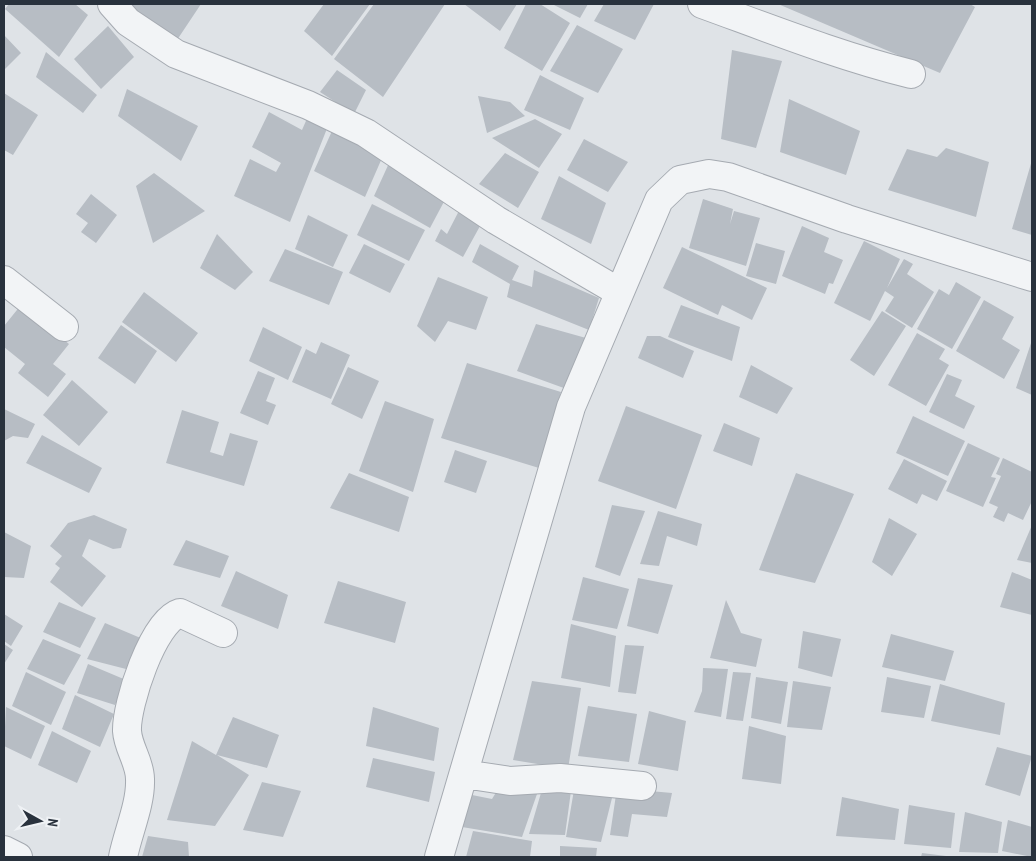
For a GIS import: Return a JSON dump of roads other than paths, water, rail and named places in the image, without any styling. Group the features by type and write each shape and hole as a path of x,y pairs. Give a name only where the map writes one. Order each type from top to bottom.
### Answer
{"street":[{"path":"112,4 128,22 176,54 308,105 366,134 496,220 619,292"},
{"path":"710,5 804,42 878,66 911,74"},
{"path":"439,857 572,407 659,200 680,180 709,174 728,177 847,220 1032,277"},
{"path":"4,280 64,327"},
{"path":"123,857 140,778 128,742 127,728 130,700 160,630 168,619 180,613 223,633"},
{"path":"464,774 510,781 560,778 642,786"},
{"path":"4,850 18,857"}]}
